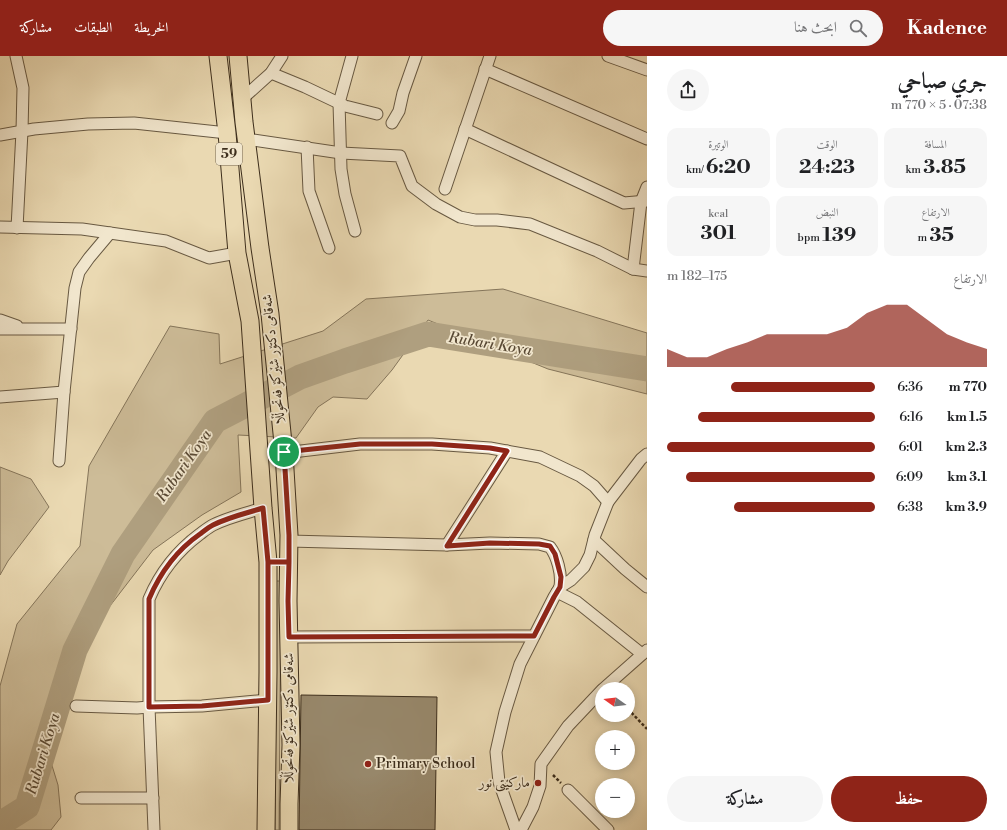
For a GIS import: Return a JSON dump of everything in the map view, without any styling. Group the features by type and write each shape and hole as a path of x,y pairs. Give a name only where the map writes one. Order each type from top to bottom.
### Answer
{"main road":[{"name":"59","path":"218,56 227,133 237,253"},
{"name":"59","path":"238,56 246,138"},
{"name":"شەقامی دکتۆر شێرکۆ فەتحوڵڵا","path":"246,138 270,314 283,449 289,541 288,601 291,745 289,830"},
{"name":"شەقامی دکتۆر شێرکۆ فەتحوڵڵا","path":"237,253 250,321 268,562 266,830"},
{"path":"268,562 289,562"}],"street":[{"path":"16,56 23,88 17,228"},
{"path":"242,99 271,73 282,56"},
{"path":"352,56 339,103 341,169 345,194 355,230"},
{"path":"392,123 399,111 403,93 416,56"},
{"path":"445,189 490,56"},
{"path":"608,56 647,70"},
{"path":"485,69 647,139"},
{"path":"271,73 345,106 377,114"},
{"path":"0,135 22,131 88,124 134,123 227,133"},
{"path":"465,129 624,203 644,202"},
{"path":"246,138 341,153 400,156 412,186 436,204 460,217 474,220 497,220 530,224 597,251 633,269 647,271"},
{"path":"307,147 309,191 329,248"},
{"path":"633,269 647,187"},
{"path":"0,227 82,229 110,233 166,242 209,258 237,253"},
{"path":"59,461 64,392 75,288 79,272 110,233"},
{"path":"0,320 23,329"},
{"path":"0,329 71,330"},
{"path":"0,397 64,392"},
{"path":"283,449 360,444 432,444 490,448 540,457 580,476 594,486 608,502"},
{"path":"447,546 507,451"},
{"path":"558,590 584,567 590,555 608,502 645,459"},
{"path":"154,830 149,707 149,599 155,585 174,557 192,540 213,525 263,508"},
{"path":"594,540 647,587"},
{"path":"289,541 447,546 490,543 539,544 550,546 555,554 561,577 558,590 520,664 505,712 496,752 499,782 516,830"},
{"path":"558,590 577,602 644,652 612,682"},
{"path":"289,637 534,636"},
{"path":"521,830 533,807 540,786 541,764 568,726 595,698"},
{"path":"76,706 137,708 202,706 268,700"},
{"path":"568,790 608,830"},
{"path":"81,798 153,798"}],"path":[{"path":"635,716 647,729"},
{"path":"541,764 568,790"}],"shaded area":[{"path":"503,289 647,333 647,394 548,369 428,320 392,370 367,399 333,397 318,407 296,438 238,435 241,492 202,515 153,550 83,641 50,759 58,785 61,817 51,830 0,830 0,686 17,624 80,546 89,466 170,326 219,334 220,364 323,331 366,299"},
{"path":"0,467 31,479 49,507 8,561 0,575"},
{"path":"276,581 281,581 279,830 275,830"}],"building":[{"name":"Primary School","path":"301,695 437,697 435,830 299,830"}],"waterway":[{"name":"Rubari Koya","path":"0,824 27,807 75,650 123,554 215,421 300,377 428,334 647,369"}],"place":[{"name":"Primary School","path":"368,764"},
{"name":"مارکێتی نور","path":"538,783"}],"route":[{"path":"284,452 289,535 289,562 268,562 263,508 213,525 192,540 174,557 155,585 149,599 149,707 202,706 268,700 268,562 289,562 289,637 534,636 560,587 561,577 555,554 550,546 539,544 490,543 447,546 507,451 490,448 432,444 360,444 284,452"}]}
